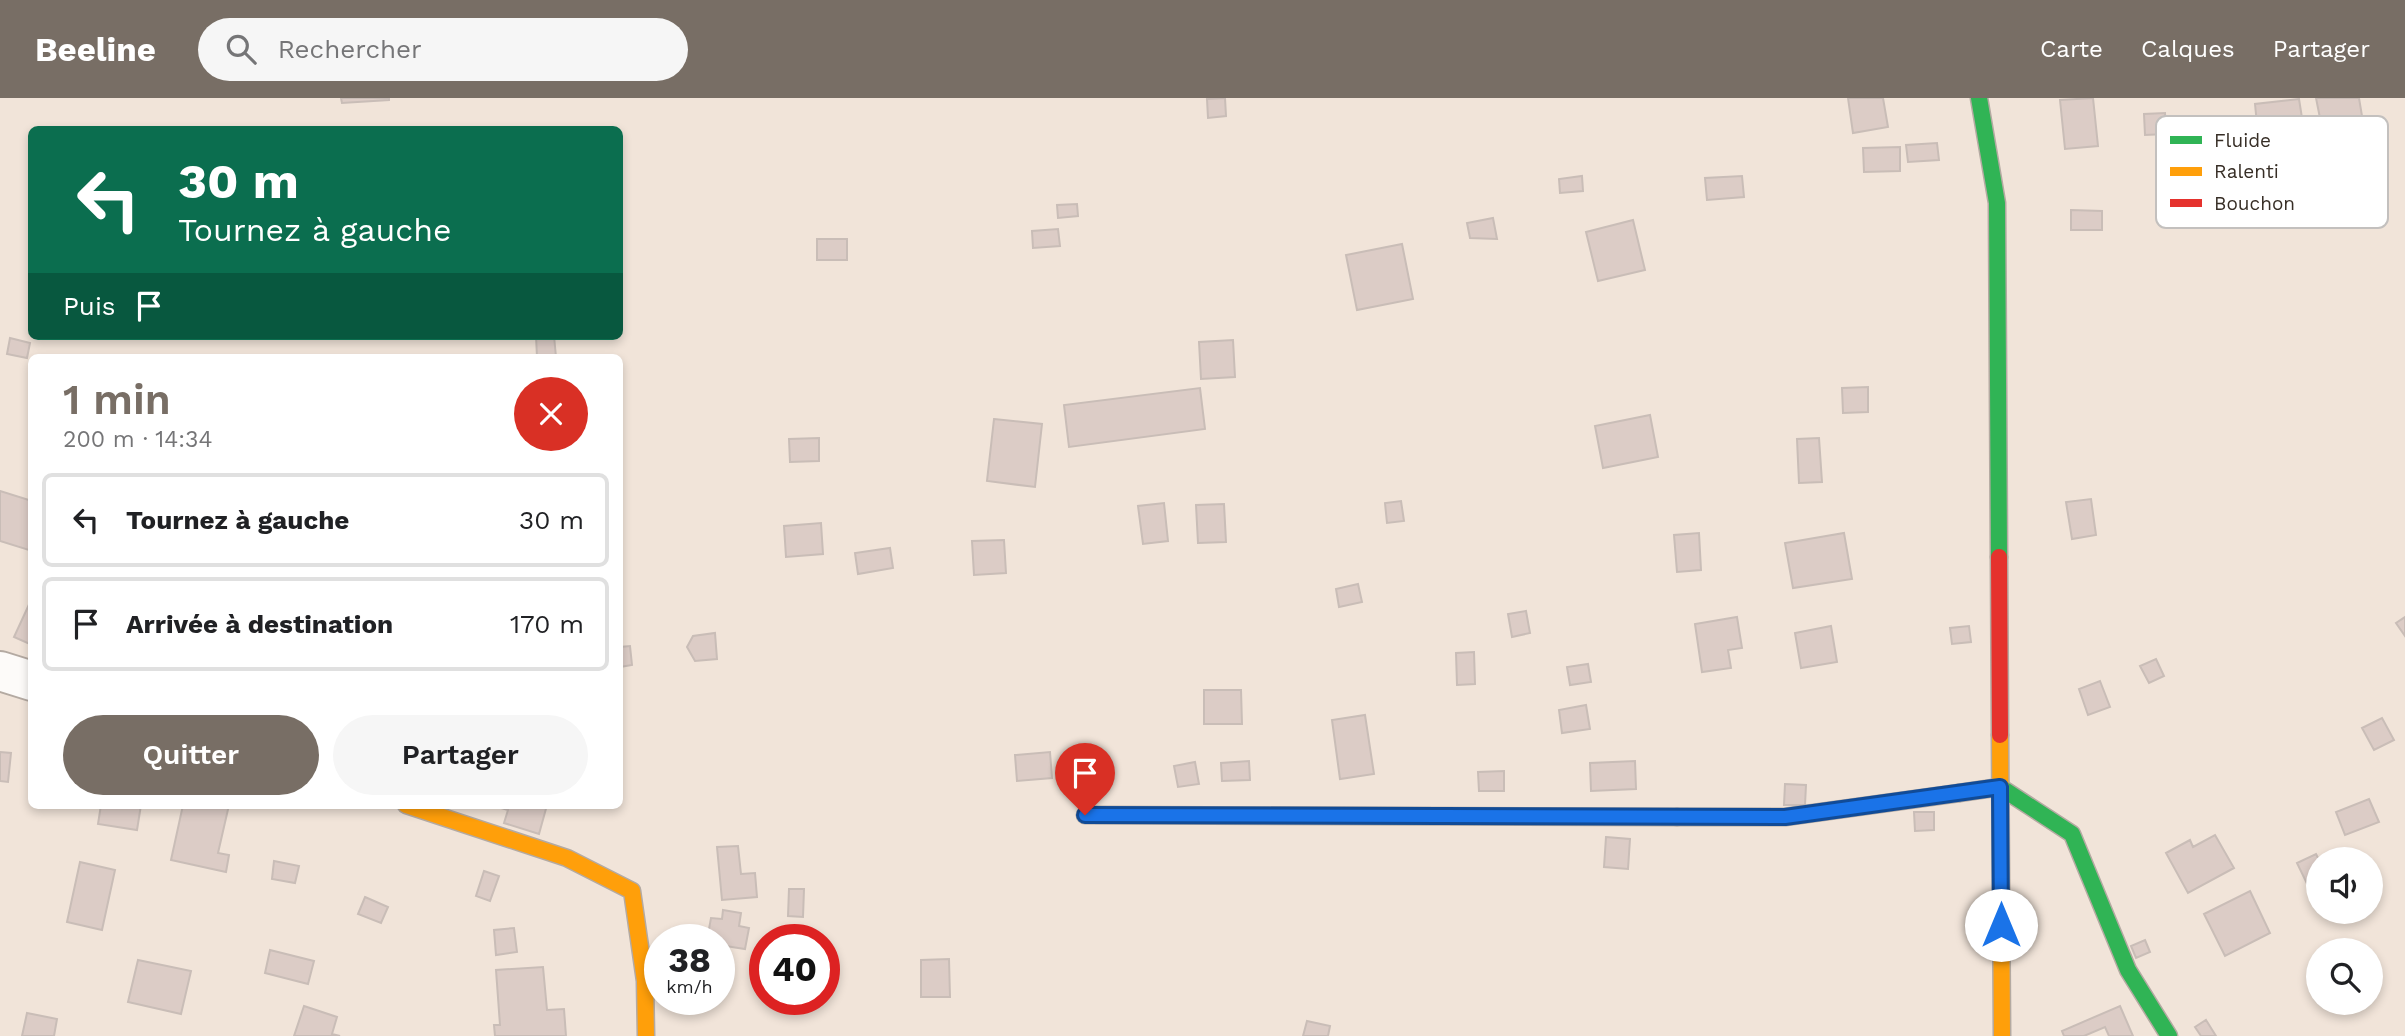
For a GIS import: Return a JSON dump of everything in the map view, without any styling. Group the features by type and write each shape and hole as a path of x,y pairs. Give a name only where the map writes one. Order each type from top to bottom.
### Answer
{"street":[{"path":"1979,98 1997,203 2001,1036"},
{"path":"0,671 28,680"},
{"path":"1085,815 1785,817 2000,787 2072,834 2128,970 2169,1036"},
{"path":"418,809 567,858 632,891 645,981 646,1036"}],"building":[{"path":"341,98 389,98 389,100 342,103"},
{"path":"1225,98 1226,116 1208,118 1207,99"},
{"path":"1848,98 1883,98 1888,127 1853,133"},
{"path":"2093,98 2098,146 2065,149 2060,100"},
{"path":"2316,98 2359,98 2362,116 2320,116"},
{"path":"2299,99 2302,116 2256,116 2255,104"},
{"path":"2165,113 2165,116 2156,116 2156,134 2145,135 2144,114"},
{"path":"1937,143 1939,160 1908,162 1906,145"},
{"path":"1900,147 1900,171 1864,172 1863,148"},
{"path":"1582,176 1583,191 1560,193 1559,179"},
{"path":"1742,176 1744,197 1707,200 1705,178"},
{"path":"1077,204 1078,216 1058,218 1057,205"},
{"path":"2071,210 2102,211 2102,230 2071,230"},
{"path":"1493,218 1497,239 1470,238 1467,223"},
{"path":"1633,220 1645,270 1598,281 1586,232"},
{"path":"1058,229 1060,246 1033,248 1032,231"},
{"path":"817,239 847,239 847,260 817,260"},
{"path":"1402,244 1413,299 1357,310 1346,255"},
{"path":"10,338 30,343 27,358 7,354"},
{"path":"536,340 554,340 556,354 537,354"},
{"path":"1233,340 1235,377 1201,379 1199,342"},
{"path":"1868,387 1868,412 1843,413 1842,388"},
{"path":"1200,388 1205,429 1069,447 1064,405"},
{"path":"1650,415 1658,457 1603,468 1595,426"},
{"path":"994,419 1042,424 1035,487 987,481"},
{"path":"819,438 819,461 790,462 789,439"},
{"path":"1819,438 1822,482 1799,483 1797,439"},
{"path":"0,491 28,500 28,550 0,541"},
{"path":"2091,499 2096,535 2072,539 2066,502"},
{"path":"1401,501 1404,521 1387,523 1385,503"},
{"path":"1164,503 1168,541 1143,544 1138,506"},
{"path":"1224,504 1226,542 1198,543 1196,505"},
{"path":"821,523 823,554 786,557 784,526"},
{"path":"1699,533 1701,570 1677,572 1674,535"},
{"path":"1844,533 1852,579 1793,588 1785,543"},
{"path":"1004,540 1006,573 974,575 972,541"},
{"path":"890,548 893,568 858,574 855,553"},
{"path":"1358,584 1362,602 1339,607 1336,589"},
{"path":"28,607 28,643 14,637"},
{"path":"1526,611 1530,633 1512,637 1508,614"},
{"path":"1737,617 1742,648 1728,650 1731,668 1702,672 1695,624"},
{"path":"2405,617 2405,636 2396,623"},
{"path":"1831,626 1837,662 1801,668 1795,633"},
{"path":"1969,626 1971,642 1952,644 1950,628"},
{"path":"715,633 717,659 695,661 687,647 693,636"},
{"path":"630,646 632,665 623,666 623,647"},
{"path":"1474,652 1475,684 1457,685 1456,653"},
{"path":"2156,659 2164,676 2149,683 2140,666"},
{"path":"1588,664 1591,682 1570,685 1567,667"},
{"path":"2100,681 2110,707 2088,715 2079,689"},
{"path":"1204,690 1241,690 1242,724 1204,724"},
{"path":"1586,705 1590,729 1562,733 1559,710"},
{"path":"1365,715 1374,774 1340,779 1332,720"},
{"path":"2382,718 2394,740 2374,750 2362,728"},
{"path":"0,752 11,753 8,782 0,781"},
{"path":"1050,752 1052,778 1017,781 1015,755"},
{"path":"1249,761 1250,780 1222,781 1221,763"},
{"path":"1635,761 1636,789 1591,791 1590,763"},
{"path":"1195,762 1199,784 1178,787 1174,766"},
{"path":"1504,771 1504,791 1479,791 1478,772"},
{"path":"1785,784 1806,785 1805,805 1784,805"},
{"path":"2369,799 2379,822 2345,835 2336,812"},
{"path":"100,809 140,809 137,830 98,824"},
{"path":"182,809 228,809 218,853 229,855 226,872 171,860"},
{"path":"505,809 546,809 539,834 504,823 508,810"},
{"path":"1914,812 1934,812 1934,830 1915,831"},
{"path":"2215,835 2234,868 2188,893 2166,853 2190,840 2193,847"},
{"path":"1606,837 1630,839 1628,869 1604,867"},
{"path":"738,846 741,874 755,873 757,897 722,900 717,847"},
{"path":"2306,859 2306,882 2297,863"},
{"path":"274,861 299,866 295,883 272,879"},
{"path":"80,862 115,870 102,930 67,922"},
{"path":"484,871 499,876 490,901 476,896"},
{"path":"789,889 804,889 803,917 788,916"},
{"path":"2250,891 2270,933 2225,956 2204,914"},
{"path":"365,897 388,907 381,923 358,914"},
{"path":"723,910 741,913 739,926 749,928 745,949 735,947 735,924 710,924 711,918 722,919"},
{"path":"514,928 517,952 496,955 494,930"},
{"path":"2145,940 2150,952 2136,958 2131,946"},
{"path":"270,950 314,961 308,984 265,973"},
{"path":"949,959 950,997 921,997 921,960"},
{"path":"138,960 191,971 181,1014 128,1002"},
{"path":"543,967 547,1010 564,1009 566,1036 495,1036 494,1025 500,1025 496,970"},
{"path":"304,1006 337,1017 332,1034 340,1036 294,1036"},
{"path":"2120,1006 2133,1036 2109,1036 2105,1027 2084,1036 2064,1036 2062,1031"},
{"path":"27,1013 57,1019 54,1036 22,1036"},
{"path":"2206,1020 2216,1036 2201,1036 2195,1027"},
{"path":"1307,1021 1330,1026 1328,1036 1303,1036"}],"traffic: fast":[{"path":"1979,98 1997,203 1999,557"},
{"path":"1959,793 2000,787 2072,834 2128,970 2169,1036"},
{"path":"1085,815 1677,817"}],"traffic: slow":[{"path":"2000,735 2002,1036"},
{"path":"418,809 567,858 632,891 645,981 646,1036"}],"traffic: jam":[{"path":"1999,557 2000,735"},
{"path":"1677,817 1785,817 1959,793"}],"route":[{"path":"1085,815 1785,817 2000,787 2001,925"}]}
